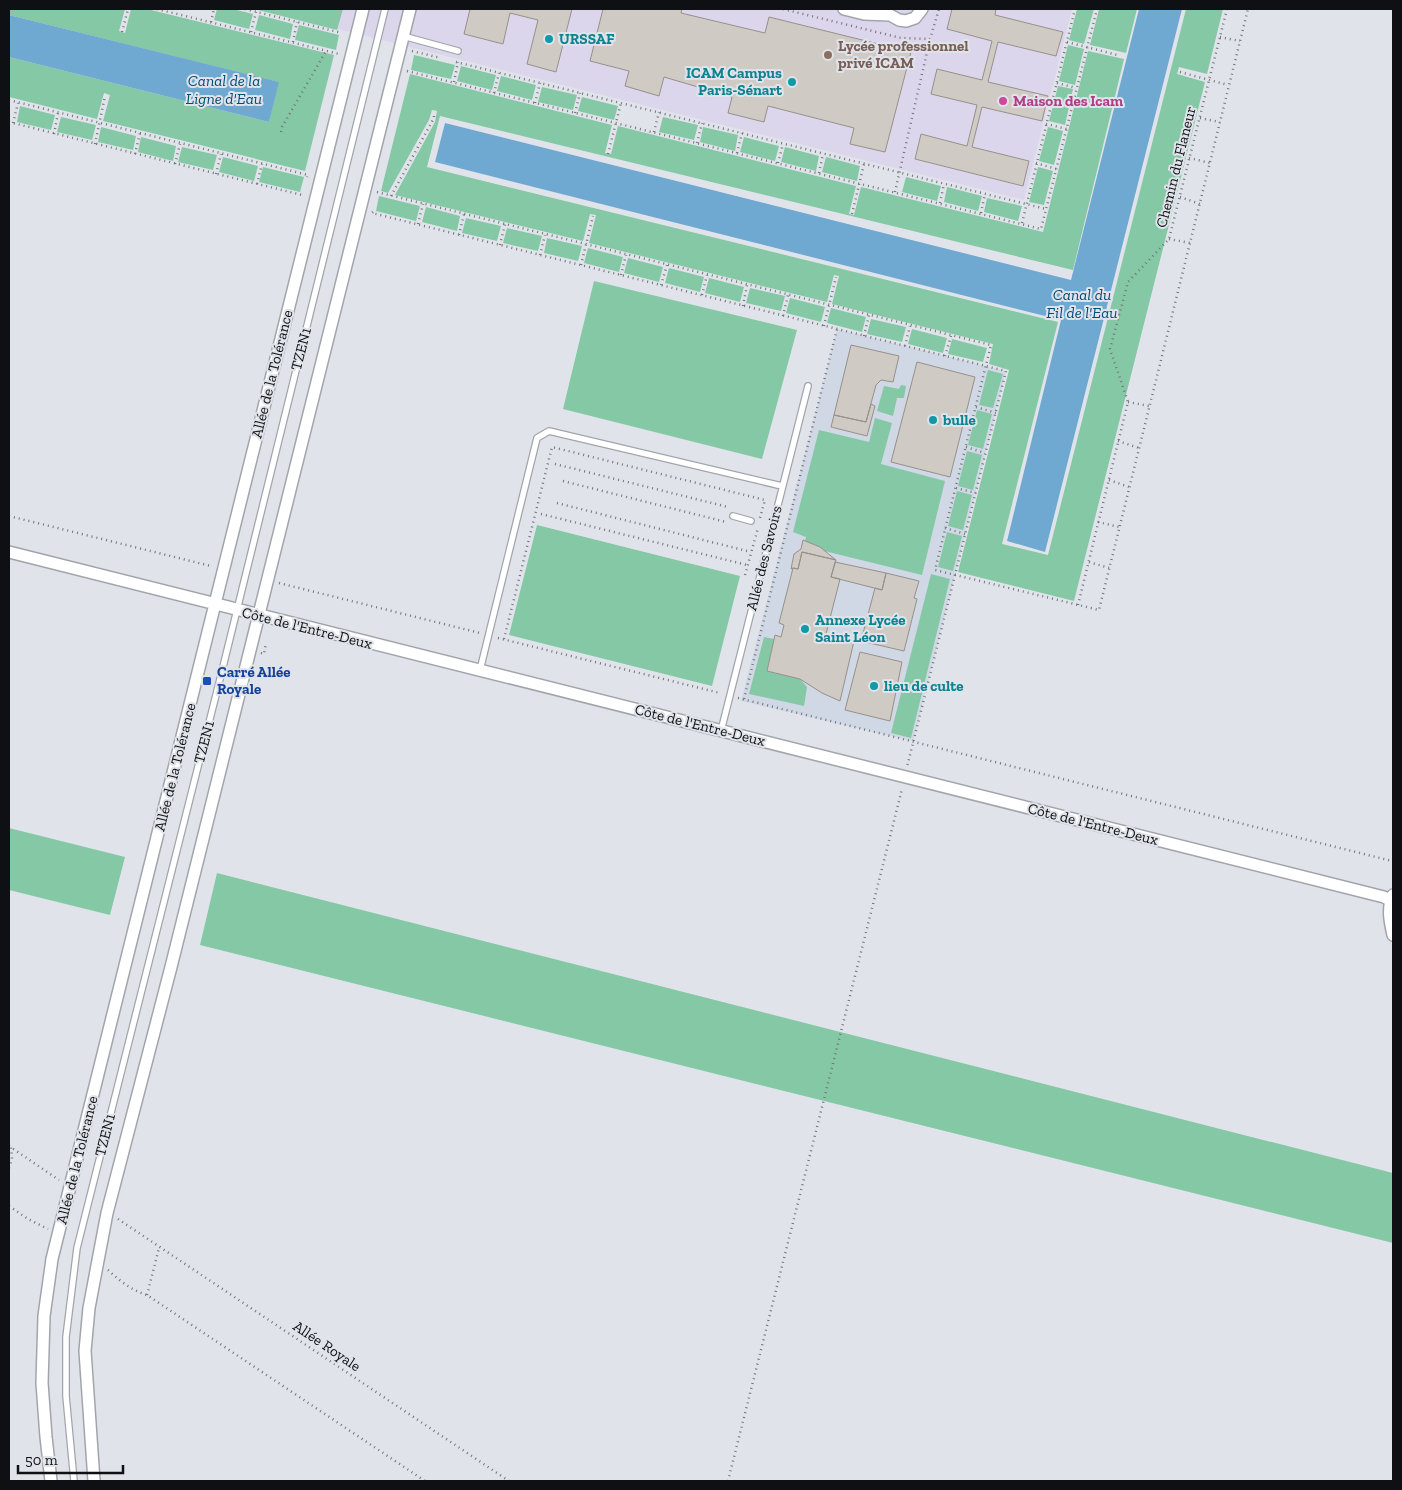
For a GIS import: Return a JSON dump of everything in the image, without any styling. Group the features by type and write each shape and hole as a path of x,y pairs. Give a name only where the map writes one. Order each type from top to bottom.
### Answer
{"street":[{"name":"Allée de la Tolérance","path":"51,1481 42,1383 44,1316 54,1251 363,9"},
{"path":"94,1481 85,1352 89,1308 107,1212 168,976 410,9"},
{"path":"844,9 864,14 890,15 898,20 914,18 922,9"},
{"name":"Côte de l'Entre-Deux","path":"9,552 1384,897 1392,897"},
{"path":"1392,897 1389,920 1393,935"}],"lane":[{"name":"TZEN1","path":"74,1481 66,1396 66,1337 77,1248 385,9"},
{"path":"402,42 415,39 458,51"},
{"name":"Allée des Savoirs","path":"721,731 808,386"},
{"path":"480,670 537,438 549,430 782,486"},
{"path":"733,516 751,520"}],"path":[{"path":"122,32 128,9"},
{"path":"158,9 170,10 338,54"},
{"path":"211,22 214,9"},
{"path":"245,9 342,33"},
{"path":"1022,224 1075,9"},
{"path":"395,68 1041,229 1097,9"},
{"name":"Chemin du Flaneur","path":"1128,402 1110,349 1128,282 1169,239 1227,9"},
{"path":"365,189 990,345 935,570 1098,610 1248,9"},
{"path":"251,32 256,12"},
{"path":"293,42 297,22"},
{"path":"1220,36 1240,41"},
{"path":"411,58 415,39"},
{"path":"895,192 930,39"},
{"path":"402,42 412,51 1046,209"},
{"path":"1067,42 1117,55"},
{"path":"281,132 282,127 326,51"},
{"path":"454,82 458,62"},
{"path":"407,71 409,64"},
{"path":"1180,72 1228,85"},
{"path":"494,93 499,73"},
{"path":"535,103 540,83"},
{"path":"1057,83 1076,88"},
{"path":"576,113 580,93"},
{"path":"95,144 105,96"},
{"path":"9,100 321,178"},
{"path":"13,123 18,102"},
{"path":"608,154 621,103"},
{"path":"654,132 659,112"},
{"path":"54,134 58,113"},
{"path":"391,196 434,118 434,113"},
{"path":"1200,118 1220,122"},
{"path":"9,122 302,196 304,189"},
{"path":"697,143 702,123"},
{"path":"1046,124 1067,129"},
{"path":"135,154 140,133"},
{"path":"737,153 742,133"},
{"path":"175,164 180,143"},
{"path":"778,163 783,144"},
{"path":"216,174 221,154"},
{"path":"819,173 823,154"},
{"path":"1189,158 1210,163"},
{"path":"256,184 262,164"},
{"path":"852,214 864,164"},
{"path":"1036,164 1056,169"},
{"path":"306,182 308,175"},
{"path":"940,204 944,184"},
{"path":"376,199 377,192"},
{"path":"981,214 985,194"},
{"path":"1179,197 1200,204"},
{"path":"418,224 423,204"},
{"path":"374,206 372,213 1006,371 728,1481"},
{"path":"459,235 464,214"},
{"path":"581,265 593,216"},
{"path":"500,245 505,224"},
{"path":"540,255 546,234"},
{"path":"1169,239 1190,243"},
{"path":"621,275 626,254"},
{"path":"661,285 667,265"},
{"path":"702,296 707,275"},
{"path":"824,326 836,277"},
{"path":"743,306 747,285"},
{"path":"783,316 788,295"},
{"path":"864,336 869,315"},
{"path":"905,346 910,325"},
{"path":"744,699 837,329"},
{"path":"945,356 951,335"},
{"path":"1078,605 1128,402 1149,406"},
{"path":"976,407 996,413"},
{"path":"1118,441 1139,448"},
{"path":"504,639 552,447 766,500 745,575"},
{"path":"966,447 986,453"},
{"path":"555,464 735,509"},
{"path":"563,480 731,523"},
{"path":"1109,480 1129,487"},
{"path":"955,488 976,493"},
{"path":"557,503 751,552"},
{"path":"541,514 747,566"},
{"path":"755,514 761,516"},
{"path":"9,516 224,570"},
{"path":"1098,522 1119,527"},
{"path":"945,528 965,534"},
{"path":"752,529 757,530"},
{"path":"1088,562 1109,568"},
{"path":"267,580 1382,859 1393,860"},
{"path":"10,1146 42,1169"},
{"path":"9,1168 12,1159 10,1146"},
{"path":"10,1207 28,1219"},
{"name":"Allée Royale","path":"133,1229 509,1481"},
{"path":"147,1295 159,1248"},
{"path":"118,1280 136,1291 147,1295 425,1481"}],"shaded area":[{"path":"257,9 1072,9 1024,200"},
{"path":"837,329 1006,371 913,741 741,701"}],"green space":[{"path":"9,9 125,9 119,31 125,33 131,9 147,9 334,55 305,171 103,121 110,95 104,93 97,119 9,97 9,57 269,122 278,82 9,15"},
{"path":"217,9 233,9 253,14 249,29 214,20"},
{"path":"254,9 343,9 337,30"},
{"path":"1077,9 1094,9 1084,44 1069,40"},
{"path":"1099,9 1137,9 1126,53 1090,45"},
{"path":"1186,9 1223,9 1207,74 1179,67 1177,74 1205,82 1074,601 958,572 1009,370 989,364 993,344 832,304 839,276 834,275 827,302 589,243 596,215 590,214 583,241 395,195 435,122 437,111 432,110 429,120 388,193 381,191 410,74 612,125 605,153 611,154 618,126 856,186 849,214 854,215 861,187 1043,232 1088,51 1124,59 1073,270 440,116 427,167 1058,322 1002,544 1048,555"},
{"path":"259,15 293,24 290,39 255,30"},
{"path":"299,25 339,35 336,50 295,40"},
{"path":"1068,45 1084,49 1075,85 1059,81"},
{"path":"414,55 455,65 451,79 411,70"},
{"path":"461,66 496,75 492,90 457,81"},
{"path":"501,76 536,85 532,100 497,91"},
{"path":"1058,86 1073,89 1065,125 1049,121"},
{"path":"542,87 577,95 573,110 538,102"},
{"path":"582,97 618,106 614,120 578,111"},
{"path":"20,106 55,115 51,130 17,122"},
{"path":"61,117 96,125 92,140 57,132"},
{"path":"663,117 698,125 694,140 659,132"},
{"path":"101,127 136,136 133,150 98,142"},
{"path":"703,127 738,135 735,151 700,142"},
{"path":"1048,127 1063,131 1054,165 1039,161"},
{"path":"141,137 176,146 173,161 138,152"},
{"path":"744,137 779,146 775,161 740,152"},
{"path":"182,147 217,155 213,170 178,162"},
{"path":"785,147 819,156 816,171 781,162"},
{"path":"223,157 258,166 254,181 219,172"},
{"path":"826,157 860,166 857,181 822,172"},
{"path":"263,167 304,177 300,192 259,182"},
{"path":"1038,167 1053,171 1044,205 1029,202"},
{"path":"906,177 941,186 937,201 902,192"},
{"path":"947,187 982,196 978,211 944,202"},
{"path":"379,196 420,206 416,221 376,211"},
{"path":"987,198 1022,206 1018,221 984,212"},
{"path":"426,207 460,216 457,231 422,222"},
{"path":"466,218 501,226 497,241 462,233"},
{"path":"507,228 542,236 538,251 503,243"},
{"path":"547,238 582,246 578,261 544,253"},
{"path":"588,248 623,257 619,272 584,263"},
{"path":"628,258 663,267 659,282 624,273"},
{"path":"669,268 704,277 700,292 665,283"},
{"path":"709,278 744,287 740,302 705,293"},
{"path":"594,281 797,330 762,459 563,409"},
{"path":"750,288 785,296 781,311 746,303"},
{"path":"790,298 825,307 821,322 786,313"},
{"path":"831,308 866,317 862,332 827,323"},
{"path":"871,319 906,327 902,342 867,334"},
{"path":"912,329 947,338 943,353 908,344"},
{"path":"952,339 987,348 983,362 948,354"},
{"path":"988,370 1003,374 993,408 979,405"},
{"path":"901,385 906,386 904,398 897,398 893,416 877,411 884,386 899,389"},
{"path":"977,410 992,414 983,449 968,445"},
{"path":"875,418 892,423 881,464 945,481 922,575 804,546 806,537 793,532 819,430 869,442"},
{"path":"967,451 982,455 973,490 958,486"},
{"path":"957,491 972,495 963,530 948,526"},
{"path":"537,525 740,576 712,686 509,635"},
{"path":"947,532 962,536 953,571 938,567"},
{"path":"931,574 950,579 911,738 891,733"},
{"path":"764,637 774,639 767,671 800,679 807,687 804,706 749,694"},
{"path":"9,828 125,857 110,915 9,890"},
{"path":"217,873 1393,1173 1393,1243 200,945"}],"water":[{"name":"Canal du Fil de l'Eau","path":"1139,9 1182,9 1045,552 1007,541 1061,320 435,162 445,123 1071,280"},
{"name":"Canal de la Ligne d'Eau","path":"9,15 279,82 269,122 9,57"}],"building":[{"name":"URSSAF","path":"470,9 572,9 556,72 527,64 538,20 510,13 503,44 464,34"},
{"name":"ICAM Campus Paris-Sénart","path":"603,9 682,9 681,13 765,33 769,17 911,52 885,152 850,144 854,128 768,106 764,122 728,113 732,97 664,77 659,96 625,86 629,71 590,61"},
{"name":"Maison des Icam","path":"952,9 996,9 995,15 1063,32 1056,56 998,42 988,82 1048,96 1042,121 982,107 972,147 1029,161 1023,186 915,159 921,134 967,146 977,105 931,94 937,69 982,80 992,41 947,29"},
{"path":"851,345 899,356 893,382 881,380 876,385 866,422 834,415"},
{"name":"bulle","path":"917,362 975,377 950,477 891,462"},
{"path":"871,404 875,406 867,436 831,427 834,415 866,422"},
{"path":"803,540 820,547 836,560 802,552 798,569 791,569 794,554 801,549"},
{"name":"Annexe Lycée Saint Léon","path":"802,552 836,560 831,577 840,579 826,634 854,641 840,701 822,693 800,679 767,671 775,635 781,637 784,625 779,623 793,568 798,569"},
{"path":"835,562 886,573 882,590 831,577"},
{"path":"886,573 919,581 914,598 917,599 904,651 861,641 875,588 882,590"},
{"name":"lieu de culte","path":"860,652 902,662 890,721 845,710"}],"place":[{"name":"URSSAF","path":"549,39"},
{"name":"Lycée professionnel privé ICAM","path":"828,55"},
{"name":"ICAM Campus Paris-Sénart","path":"792,82"},
{"name":"Maison des Icam","path":"1003,101"},
{"name":"bulle","path":"933,420"},
{"name":"Annexe Lycée Saint Léon","path":"805,629"},
{"name":"Carré Allée Royale","path":"207,681"},
{"name":"lieu de culte","path":"874,686"}]}
